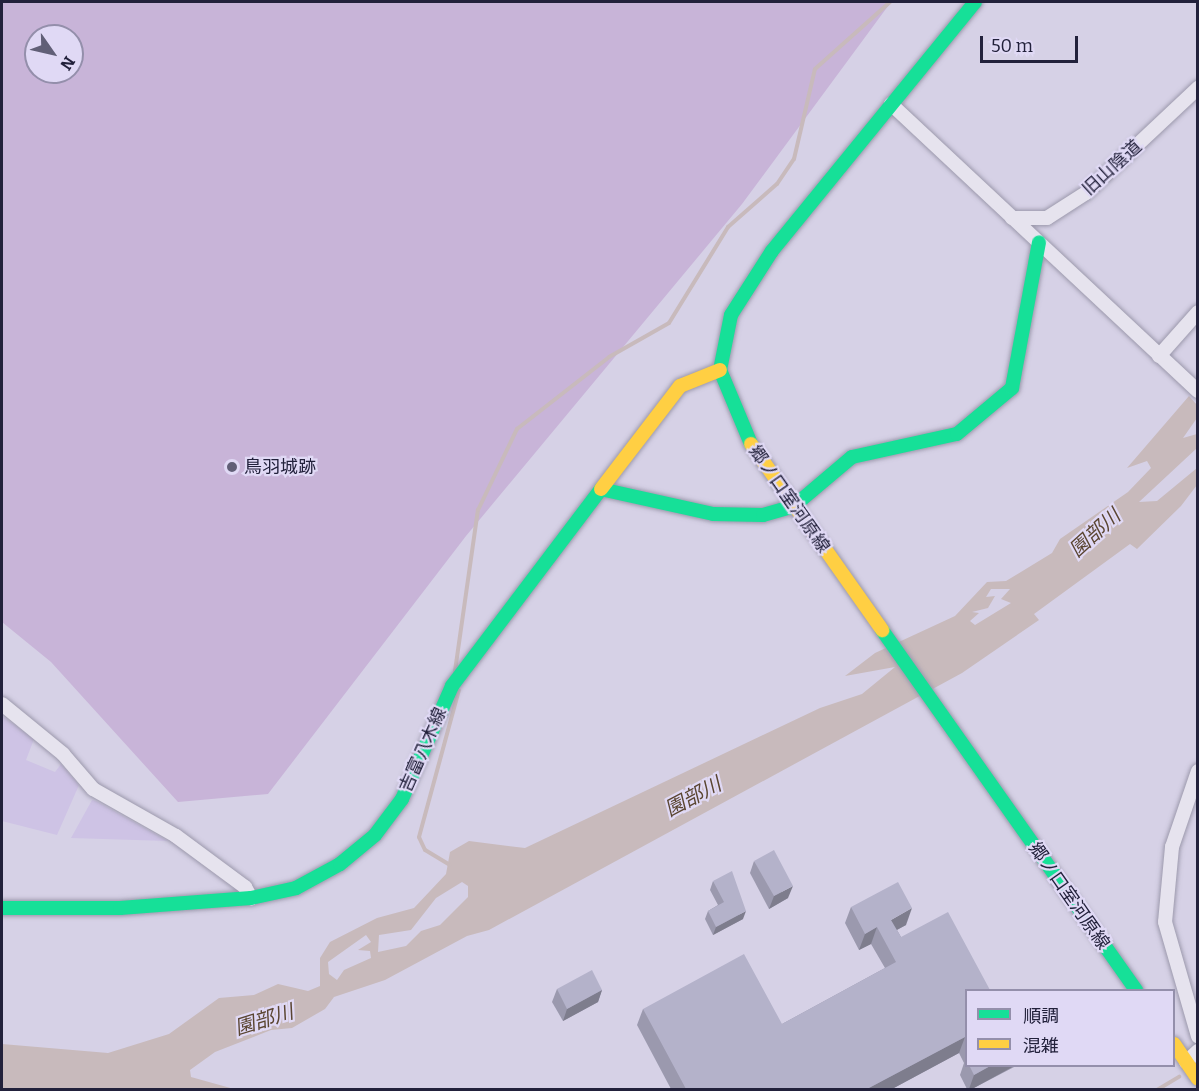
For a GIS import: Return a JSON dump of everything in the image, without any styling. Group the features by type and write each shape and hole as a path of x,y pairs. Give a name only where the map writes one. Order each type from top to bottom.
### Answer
{"main road":[{"path":"720,370 731,315 772,251 975,2"},
{"path":"605,490 713,514 763,515 794,506 852,458 957,434 1012,388 1039,242"},
{"name":"吉富八木線","path":"2,908 120,908 251,898 296,888 340,864 375,835 402,799 452,686 605,490 680,386 720,370"},
{"name":"郷ノ口室河原線","path":"720,370 742,430 1135,989"},
{"path":"1175,1047 1197,1079"}],"street":[{"name":"旧山陰道","path":"1012,218 1047,218 1086,193 1197,88"},
{"path":"891,104 1197,391"},
{"path":"1163,359 1197,312"},
{"path":"2,704 63,754 93,789 176,836 245,887 251,898"},
{"path":"1197,771 1172,847 1165,922 1197,1036"},
{"path":"1186,1062 1197,1051"}],"shaded area":[{"path":"2,2 891,2 742,204 466,536 268,794 178,802 51,662 2,622"},
{"path":"2,716 34,739 26,760 55,772 61,764 79,785 57,835 2,821"},
{"path":"92,800 96,801 168,841 71,838"}],"water":[{"name":"園部川","path":"1189,396 1197,405 1197,418 1183,438 1197,434 1197,448 1139,502 1157,501 1197,468 1197,485 1181,506 1137,549 1130,544 1034,614 1039,620 962,673 489,930 467,936 385,980 334,997 325,1009 292,1028 271,1030 215,1052 190,1070 191,1077 234,1089 2,1089 2,1044 108,1053 169,1034 219,998 254,995 278,984 308,991 320,986 320,958 330,942 377,918 414,908 446,874 450,852 469,841 525,848 820,708 862,694 895,667 845,676 875,653 955,616 987,582 1006,581 1052,553 1060,539 1128,492 1151,468 1147,461 1127,468","holes":["991,589 1010,589 1001,599 1011,603 975,625 970,621 979,613 972,612 988,608 995,596 986,597","462,882 468,886 468,897 440,925 421,931 406,946 378,952 379,935 411,930 436,898","366,935 371,942 358,950 370,951 371,958 344,970 337,980 329,974 328,962"]}],"building":[{"path":"774,850 793,886 774,896 754,861"},
{"path":"732,871 746,911 716,927 708,911 724,902 713,881"},
{"path":"898,882 912,908 891,920 901,937 948,912 989,989 965,989 965,1037 867,1089 686,1089 643,1009 744,954 782,1024 896,962 877,927 865,934 851,907"},
{"path":"592,970 602,990 567,1009 557,989"},
{"path":"970,1067 988,1067 974,1075"}],"waterway":[{"path":"455,671 478,510 517,429 609,357 669,323 728,227 777,184 794,159 815,69 890,2"},
{"path":"450,865 425,850 419,837 459,690"},
{"path":"1157,1090 1179,1077"}],"traffic: fast":[{"path":"751,444 720,370 731,315 772,251 975,2"},
{"path":"605,490 713,514 763,515 794,506 852,457 957,434 1012,388 1039,242"},
{"path":"2,908 120,908 251,898 296,888 340,864 375,835 402,799 452,686 601,489"},
{"path":"882,630 1135,989"}],"traffic: slow":[{"path":"601,489 680,386 720,370"},
{"path":"751,444 882,630"},
{"path":"1175,1045 1198,1079"}],"place":[{"name":"鳥羽城跡","path":"232,467"}]}
